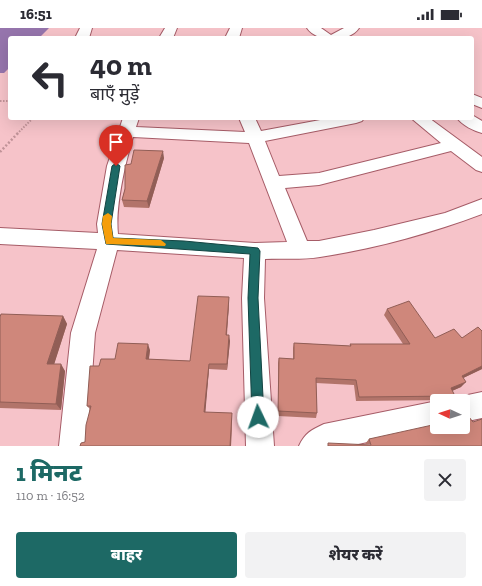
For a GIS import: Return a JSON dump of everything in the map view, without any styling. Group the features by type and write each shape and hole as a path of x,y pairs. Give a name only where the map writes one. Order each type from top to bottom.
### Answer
{"street":[{"path":"313,28 324,36"},
{"path":"338,36 352,28"},
{"path":"248,120 300,249"},
{"path":"73,446 83,333 109,242 107,224 116,166 129,125 254,138 346,120"},
{"path":"422,120 482,166"},
{"path":"468,120 482,128"},
{"path":"273,183 319,179 454,145"},
{"path":"0,236 184,245 255,251 319,249 374,238 448,218 482,206"},
{"path":"255,251 253,298 260,446"},
{"path":"470,408 482,405"},
{"path":"313,446 324,438 430,415"}],"path":[{"path":"0,152 31,120"}],"shaded area":[{"path":"0,28 49,28 41,36 8,36 8,69 4,73 0,73"}],"building":[{"path":"134,150 163,151 147,201 122,200 125,189 125,165 131,164"},
{"path":"198,296 229,297 226,335 229,335 227,364 209,364 204,412 232,413 230,446 80,446 81,443 85,442 86,425 91,406 87,406 90,366 99,366 101,359 115,359 118,343 148,344 146,359 190,361"},
{"path":"409,301 435,338 454,329 462,338 478,327 482,331 482,366 462,376 466,382 451,388 454,394 430,394 430,396 359,397 356,380 316,378 317,413 278,411 279,358 294,359 294,343 351,346 350,344 410,344 387,309"},
{"path":"1,314 63,316 47,364 61,364 56,404 0,402"},
{"path":"470,418 473,422 482,419 482,446 328,446 328,443 371,445 369,439 430,426 430,434 470,434"}],"slow traffic":[{"path":"108,216 107,224 109,242 161,244"}],"route":[{"path":"116,166 107,224 109,242 184,245 255,251 253,298 258,417"}]}
